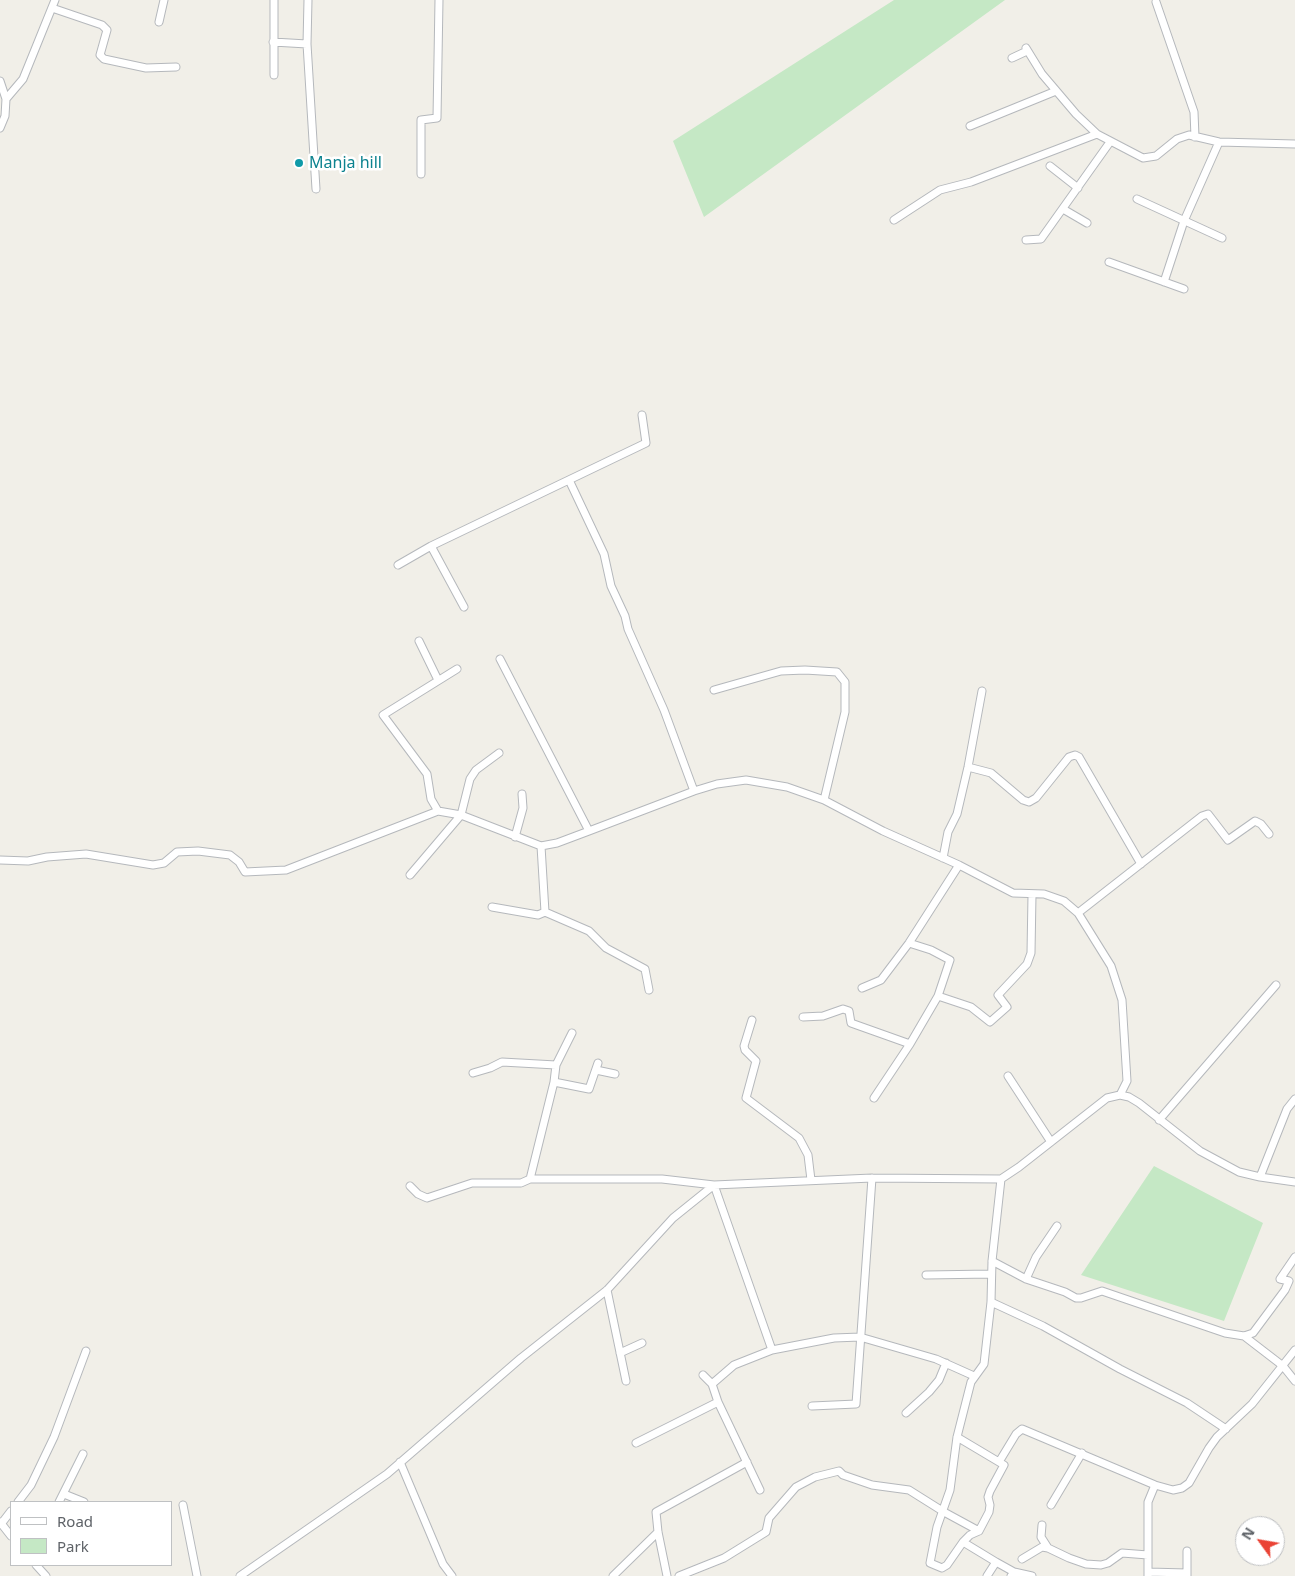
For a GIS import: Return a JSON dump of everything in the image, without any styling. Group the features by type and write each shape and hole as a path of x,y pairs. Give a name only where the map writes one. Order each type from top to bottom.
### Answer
{"street":[{"path":"6,99 23,79 55,0"},
{"path":"159,22 164,0"},
{"path":"274,0 274,75"},
{"path":"308,0 307,44 316,189"},
{"path":"421,174 421,120 437,118 439,0"},
{"path":"1156,2 1194,112 1194,137"},
{"path":"52,8 102,25 106,30 100,55 104,59 146,68 176,67"},
{"path":"273,42 307,44"},
{"path":"1012,58 1027,50 1042,74 1056,91 1097,134 1143,158 1156,156 1169,144 1182,136 1219,142 1295,144"},
{"path":"0,81 6,99 5,116 0,128"},
{"path":"970,126 1056,91"},
{"path":"894,220 940,190 971,182 1097,134"},
{"path":"1026,240 1041,239 1110,142"},
{"path":"1164,282 1184,221 1219,142"},
{"path":"1050,166 1078,188"},
{"path":"1137,199 1222,238"},
{"path":"1063,209 1087,223"},
{"path":"1109,262 1184,289"},
{"path":"398,565 431,546 646,443 642,416"},
{"path":"569,480 604,554 611,586 664,710 694,791"},
{"path":"431,546 464,607"},
{"path":"419,641 438,680"},
{"path":"500,659 589,831"},
{"path":"438,811 431,799 427,774 383,715 457,669"},
{"path":"714,690 781,671 837,672 845,682 844,712 824,800"},
{"path":"943,858 948,832 957,814 968,767 982,691"},
{"path":"410,875 461,815 470,779 476,770 498,753"},
{"path":"968,767 991,773 1023,800 1029,802 1036,798 1069,757 1075,755 1080,758 1142,864"},
{"path":"0,860 28,861 47,857 86,854 153,866 164,863 177,852 198,851 230,855 245,872 286,870 438,811 461,815 541,846 557,843 717,784 746,780 787,787 824,800 883,831 959,865 1013,893 1044,894 1064,901 1078,913 1111,966 1122,1000 1127,1081 1120,1095"},
{"path":"515,837 523,808 522,794"},
{"path":"1078,913 1202,816 1208,814 1228,840 1256,821 1262,824 1269,834"},
{"path":"541,846 545,912"},
{"path":"862,988 881,980 909,943 959,865"},
{"path":"938,996 971,1007 990,1022 1007,1007 998,995 1028,964 1031,953 1032,895"},
{"path":"492,907 538,915 545,912 589,931 606,948 645,969 649,990"},
{"path":"874,1098 910,1044 938,996 950,960 931,950 909,943"},
{"path":"1159,1120 1276,985"},
{"path":"803,1017 823,1016 843,1009 849,1012 851,1023 910,1044"},
{"path":"752,1020 744,1046 745,1050 756,1061 746,1098 799,1138 808,1155 810,1180"},
{"path":"530,1179 554,1082 556,1065 572,1033"},
{"path":"473,1073 502,1062 556,1065"},
{"path":"554,1082 589,1089 597,1067 614,1074"},
{"path":"1008,1076 1050,1142"},
{"path":"410,1186 418,1194 426,1198 472,1184 521,1183 530,1179 662,1179 714,1185 872,1178 1001,1179 1019,1168 1107,1098 1120,1095 1129,1097 1200,1152 1239,1172 1295,1182"},
{"path":"1260,1177 1287,1110 1295,1099"},
{"path":"812,1406 856,1404 872,1178"},
{"path":"957,1437 1004,1465 990,1491 988,1497 989,1512 979,1531 970,1535 947,1565 942,1568 930,1563 937,1527 950,1490 957,1437 971,1382 984,1364 1001,1179"},
{"path":"240,1576 387,1474 521,1358 606,1290 673,1218 714,1185"},
{"path":"714,1185 772,1350"},
{"path":"1026,1279 1036,1257 1057,1226"},
{"path":"1244,1336 1252,1333 1284,1290 1289,1281 1280,1279 1295,1257"},
{"path":"992,1261 1026,1279 1066,1292 1076,1298 1082,1298 1102,1291 1225,1333 1244,1336 1283,1366 1295,1381"},
{"path":"926,1275 991,1274"},
{"path":"606,1290 626,1380"},
{"path":"991,1302 1042,1326 1187,1403 1226,1429"},
{"path":"712,1384 734,1365 772,1350 834,1338 860,1337 946,1363 974,1376"},
{"path":"620,1353 642,1343"},
{"path":"999,1462 1016,1434 1022,1429 1154,1485 1173,1490 1182,1488 1189,1483 1208,1448 1252,1404 1295,1350"},
{"path":"19,1501 31,1485 54,1437 86,1351"},
{"path":"906,1413 939,1380 946,1363"},
{"path":"703,1375 712,1384 718,1402 760,1490"},
{"path":"636,1443 718,1402"},
{"path":"1050,1505 1082,1453"},
{"path":"60,1501 83,1454"},
{"path":"400,1462 443,1564 452,1576"},
{"path":"667,1576 656,1512 747,1462"},
{"path":"680,1576 724,1558 766,1532 769,1518 796,1487 816,1477 840,1470 843,1475 872,1485 908,1490 942,1512 979,1531"},
{"path":"1154,1485 1148,1502 1148,1574 1187,1574 1187,1551"},
{"path":"64,1494 82,1501"},
{"path":"183,1505 197,1576"},
{"path":"10,1512 1,1523 10,1535"},
{"path":"1042,1525 1041,1536 1048,1548"},
{"path":"613,1576 658,1532"},
{"path":"964,1542 1013,1574 1032,1576"},
{"path":"1022,1559 1042,1547 1086,1564 1101,1565 1113,1561 1122,1553 1148,1555"},
{"path":"987,1576 996,1562"},
{"path":"37,1566 46,1576"}],"green space":[{"path":"894,0 1005,0 704,217 673,141"},
{"path":"1154,1166 1263,1223 1224,1321 1081,1275"}],"place":[{"name":"Manja hill","path":"299,163"}]}
